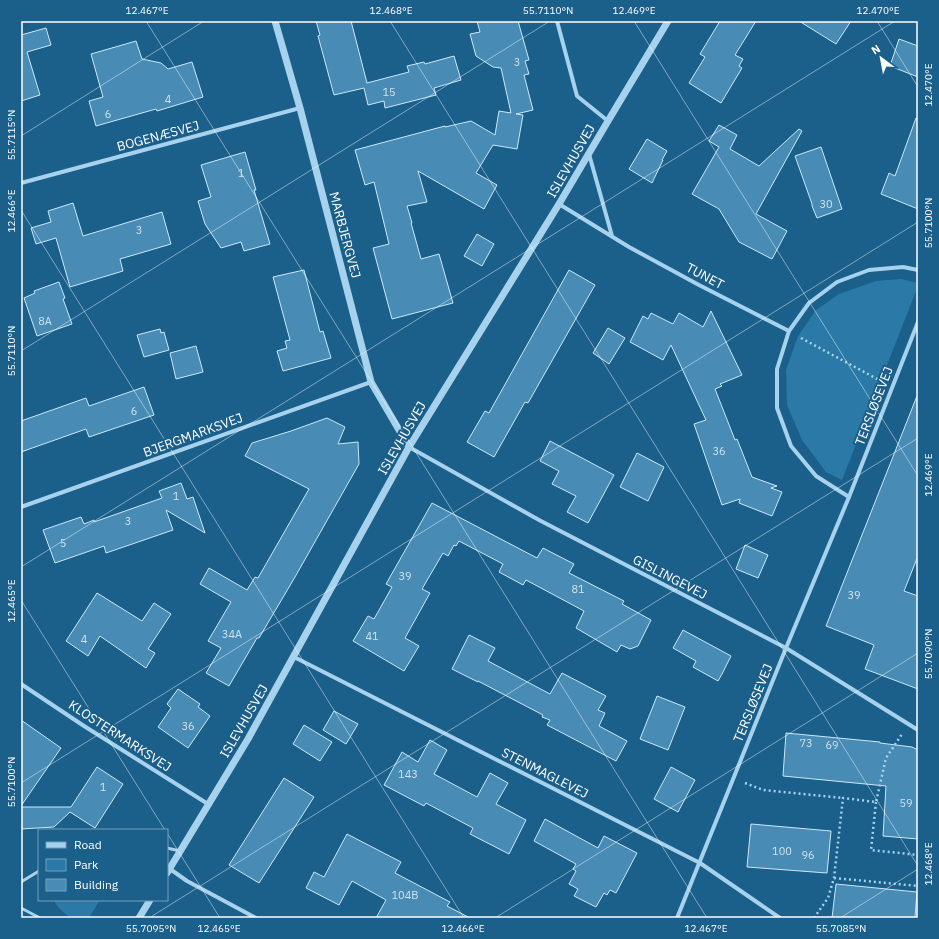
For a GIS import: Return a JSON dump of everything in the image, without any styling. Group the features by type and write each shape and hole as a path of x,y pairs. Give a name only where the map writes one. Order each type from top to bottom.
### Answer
{"street":[{"name":"MARBJERGVEJ","path":"275,21 300,108 371,382 409,447"},
{"path":"557,21 577,96 608,121"},
{"name":"ISLEVHUSVEJ","path":"168,871 248,739 409,447 560,204 668,21"},
{"name":"BOGENÆSVEJ","path":"21,183 300,108"},
{"path":"589,154 612,236"},
{"name":"TUNET","path":"560,204 629,247 789,331"},
{"path":"849,497 816,476 791,446 777,408 777,369 789,331 809,303 837,282 869,270 903,267 918,270"},
{"name":"TERSLØSEVEJ","path":"677,918 786,648 849,497 918,322"},
{"name":"BJERGMARKSVEJ","path":"21,507 371,382"},
{"name":"GISLINGEVEJ","path":"409,447 539,520 786,648 918,730"},
{"name":"STENMAGLEVEJ","path":"294,658 700,863 780,918"},
{"name":"KLOSTERMARKSVEJ","path":"21,684 84,726 208,804"},
{"path":"168,871 256,918"},
{"path":"139,918 149,901"}],"lane":[{"path":"168,848 180,851"},
{"path":"21,882 38,872"},
{"path":"21,908 40,918"}],"path":[{"path":"789,331 892,387"},
{"path":"909,724 886,758 876,802 871,850 918,855"},
{"path":"734,778 763,790 876,802"},
{"path":"814,918 828,898 834,878 843,798"},
{"path":"834,878 918,886"}],"green space":[{"path":"901,279 918,283 918,286 842,480 826,472 802,440 787,405 786,370 798,336 816,310 839,294 876,281"},
{"path":"54,901 99,901 89,918 74,918 68,916 57,906"}],"building":[{"path":"316,21 351,21 367,83 409,72 407,66 424,62 425,64 454,56 461,80 434,88 436,95 385,108 384,101 368,105 364,88 334,95 318,36 320,35"},
{"path":"477,21 518,21 529,60 525,61 529,74 524,75 533,110 516,114 523,115 517,149 493,145 476,173 497,185 484,209 418,171 427,202 407,206 411,223 421,259 439,254 453,303 392,319 373,248 389,244 374,182 365,185 355,150 445,126 471,121 495,135 499,111 511,113 501,68 493,67 476,56 470,34 480,32"},
{"path":"720,21 756,21 735,55 743,59 739,66 742,68 721,103 689,83 705,57 700,54"},
{"path":"799,21 851,21 836,44"},
{"path":"46,28 51,45 27,52 40,95 21,101 21,35"},
{"path":"899,39 918,46 918,77 890,66"},
{"path":"136,41 142,59 161,63 168,69 192,62 203,97 157,111 156,109 96,126 89,101 103,97 91,54"},
{"path":"916,118 918,119 918,209 881,194 889,173 895,176"},
{"path":"719,125 737,135 730,149 759,166 799,129 802,131 756,214 787,231 772,259 739,242 719,209 692,194 719,147 709,141"},
{"path":"647,139 667,151 652,183 629,169"},
{"path":"821,147 842,209 817,218 795,156"},
{"path":"245,152 256,190 254,190 270,244 244,251 241,242 221,248 205,224 198,201 211,197 201,165"},
{"path":"73,203 83,236 162,212 171,244 120,259 123,271 70,287 56,238 36,244 31,228 51,222 48,211"},
{"path":"477,234 494,244 482,266 464,256"},
{"path":"304,270 320,332 323,331 331,358 283,371 277,351 287,348 285,341 290,340 273,277"},
{"path":"569,270 595,285 528,403 525,402 494,457 467,442 485,411 489,413"},
{"path":"59,282 65,298 63,299 72,324 37,336 24,298 35,293 34,291"},
{"path":"711,311 742,375 720,384 722,386 715,389 735,440 737,439 752,477 777,486 771,488 782,492 772,516 739,503 740,499 722,505 694,424 706,420 671,345 663,360 630,342 643,316 648,319 651,313 673,324 679,313 703,327"},
{"path":"608,328 625,338 609,364 593,353"},
{"path":"160,329 161,333 164,332 169,350 144,357 137,335"},
{"path":"196,346 203,372 176,379 170,353"},
{"path":"144,387 154,415 89,437 86,429 21,452 21,421 86,398 89,406"},
{"path":"917,396 918,556 904,591 918,596 918,689 865,669 874,645 826,626"},
{"path":"327,418 345,427 338,444 358,442 359,464 295,577 229,686 206,673 221,648 208,641 231,602 200,584 209,568 247,590 255,577 258,578 309,489 245,456 252,443"},
{"path":"550,441 614,475 588,523 567,512 576,496 552,484 559,471 540,461"},
{"path":"637,453 664,467 648,501 620,487"},
{"path":"181,483 187,499 193,497 205,533 166,510 173,530 106,553 104,546 55,563 43,530 81,517 84,524 94,520 94,522 162,498 159,491"},
{"path":"432,503 537,558 543,548 574,564 569,573 624,601 622,604 651,620 638,646 630,649 621,645 617,652 576,628 584,611 526,580 523,585 499,572 503,564 459,541 456,546 454,545 448,556 443,553 422,589 430,593 405,638 419,646 404,671 353,641 368,616 374,619 392,587 386,584"},
{"path":"745,545 768,555 758,578 736,569"},
{"path":"97,593 142,621 154,603 171,614 148,649 155,653 146,668 100,636 88,656 66,641"},
{"path":"683,630 731,656 718,681 693,667 696,661 673,648"},
{"path":"469,635 495,648 488,661 550,694 562,673 606,696 598,710 605,713 599,726 627,741 616,761 547,725 550,720 542,717 543,715 452,669"},
{"path":"178,689 200,704 198,707 210,716 188,748 158,727 171,708 167,704"},
{"path":"657,696 685,707 668,750 640,739"},
{"path":"334,711 358,724 346,744 323,730"},
{"path":"21,720 61,748 21,806"},
{"path":"304,725 332,742 320,761 293,744"},
{"path":"786,733 880,742 912,747 918,750 918,839 883,836 886,786 783,776"},
{"path":"430,740 447,750 434,774 477,797 490,773 508,783 496,804 526,820 509,854 470,834 473,828 426,803 424,806 384,785 402,752 418,762"},
{"path":"97,767 123,784 95,828 70,812 54,827 21,829 21,807 71,807"},
{"path":"671,767 695,780 678,812 654,799"},
{"path":"284,778 314,797 259,883 229,865"},
{"path":"545,819 598,848 604,836 637,853 616,893 610,890 607,895 604,893 596,907 574,896 578,889 569,884 576,871 573,869 576,864 534,841"},
{"path":"751,824 831,831 827,873 747,867"},
{"path":"347,834 401,862 395,873 450,902 447,906 470,918 376,918 386,900 352,881 339,905 306,888 314,872 324,877"},
{"path":"836,884 917,892 915,918 832,918"}]}
